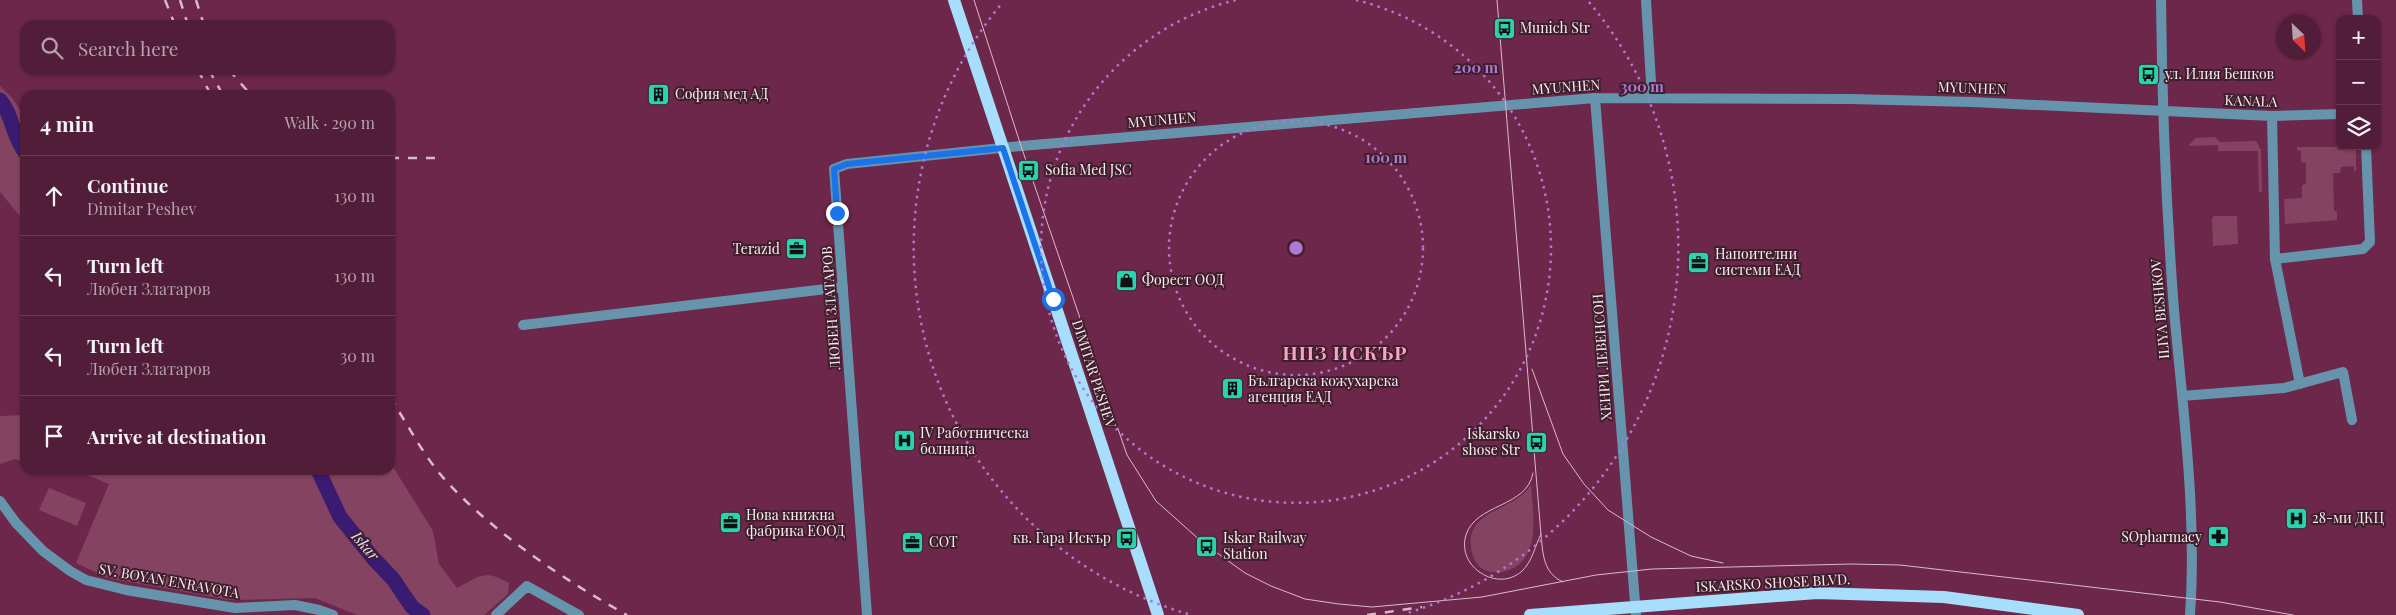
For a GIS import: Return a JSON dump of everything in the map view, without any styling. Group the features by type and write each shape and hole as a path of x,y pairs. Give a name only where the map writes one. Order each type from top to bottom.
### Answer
{"main road":[{"name":"DIMITAR PESHEV","path":"954,0 1158,615"},
{"name":"ISKARSKO SHOSE BLVD.","path":"1530,615 1636,610 1817,593 1944,597 2078,615"}],"street":[{"path":"1646,0 1652,98"},
{"name":"ILIYA BESHKOV","path":"2161,0 2162,110 2166,214 2182,396 2192,562 2190,615"},
{"path":"2357,0 2358,15"},
{"name":"MYUNHEN","path":"1003,148 1595,98 1944,101 2162,110"},
{"name":"ХЕНРИ ЛЕВЕНСОН","path":"1595,98 1636,610"},
{"name":"KANALA","path":"2162,110 2272,116 2336,114"},
{"path":"2272,116 2275,259 2300,384"},
{"name":"ЛЮБЕН ЗЛАТАРОВ","path":"867,615 834,169 847,164 1003,148"},
{"path":"2275,259 2363,249 2370,242 2366,150"},
{"path":"523,325 843,288"},
{"path":"2182,396 2284,388 2343,372 2352,420"},
{"name":"SV. BOYAN ENRAVOTA","path":"0,501 16,523 43,551 86,580 135,592 235,608 295,605 333,615"},
{"path":"498,613 527,586 579,615"}],"shaded area":[{"path":"0,86 20,110 20,216 0,192"},
{"path":"2215,137 2220,142 2256,141 2261,150 2262,192 2259,192 2258,151 2218,151 2218,145 2188,146 2196,138"},
{"path":"2297,147 2336,147 2336,150 2356,150 2356,171 2354,171 2354,166 2341,167 2340,173 2333,173 2334,211 2337,211 2337,220 2285,224 2284,199 2302,198 2302,185 2306,184 2306,163 2301,162 2301,151 2297,150"},
{"path":"2214,216 2237,216 2238,244 2213,246 2212,218"},
{"path":"20,415 20,461 15,459 0,464 0,416"},
{"path":"395,470 433,531 439,564 457,588 477,577 488,575 509,583 508,594 484,615 357,615 315,598 230,600 108,578 76,563 109,484 87,475 395,475"},
{"path":"1531,484 1534,523 1530,549 1524,559 1515,567 1502,572 1490,572 1482,569 1475,560 1471,549 1472,534 1477,524 1485,517 1525,493"},
{"path":"49,488 86,503 77,526 39,510"}],"waterway":[{"name":"Iskar","path":"0,100 8,112 20,144"},
{"name":"Iskar","path":"320,475 340,517 373,558 393,579 412,607 423,615"}],"tram line":[{"path":"974,0 1021,146 1127,455 1156,501 1202,542 1245,573 1271,586 1305,599 1372,607 1482,597 1596,575 1652,569 1851,564 1900,565 2220,602 2293,615"},
{"path":"1497,0 1542,549 1545,562 1551,574 1563,582"},
{"path":"1532,369 1563,454 1584,484 1608,510 1651,537 1691,556 1723,563"},
{"path":"1533,473 1529,484 1521,493 1480,517 1472,525 1466,535 1465,547 1467,557 1473,566 1491,578 1502,579 1512,577 1522,571 1531,559 1541,534"}],"railway":[{"path":"165,0 173,20"},
{"path":"180,0 186,20"},
{"path":"196,0 202,20"},
{"path":"201,75 208,90"},
{"path":"212,75 220,90"},
{"path":"233,75 247,90"},
{"path":"395,158 439,158"},
{"path":"395,405 431,462 447,482 487,520 556,572 627,615"},
{"path":"1367,615 1422,607"}],"place":[{"name":"Munich Str","path":"1504,28"},
{"name":"ул. Илия Бешков","path":"2149,74"},
{"name":"София мед АД","path":"659,94"},
{"name":"Sofia Med JSC","path":"1029,170"},
{"name":"Terazid","path":"796,249"},
{"name":"Напоителни системи ЕАД","path":"1699,262"},
{"name":"Форест ООД","path":"1126,280"},
{"name":"Българска кожухарска агенция ЕАД","path":"1232,389"},
{"name":"IV Работническа болница","path":"904,441"},
{"name":"Iskarsko shose Str","path":"1536,442"},
{"name":"28-ми ДКЦ","path":"2296,518"},
{"name":"Нова книжна фабрика ЕООД","path":"730,523"},
{"name":"SOpharmacy","path":"2218,537"},
{"name":"кв. Гара Искър","path":"1127,538"},
{"name":"СОТ","path":"913,542"},
{"name":"Iskar Railway Station","path":"1207,546"}],"district":[{"name":"НПЗ ИСКЪР","path":"1345,353"}],"route":[{"path":"837,213 834,169 847,164 1003,148 1053,299"}]}
